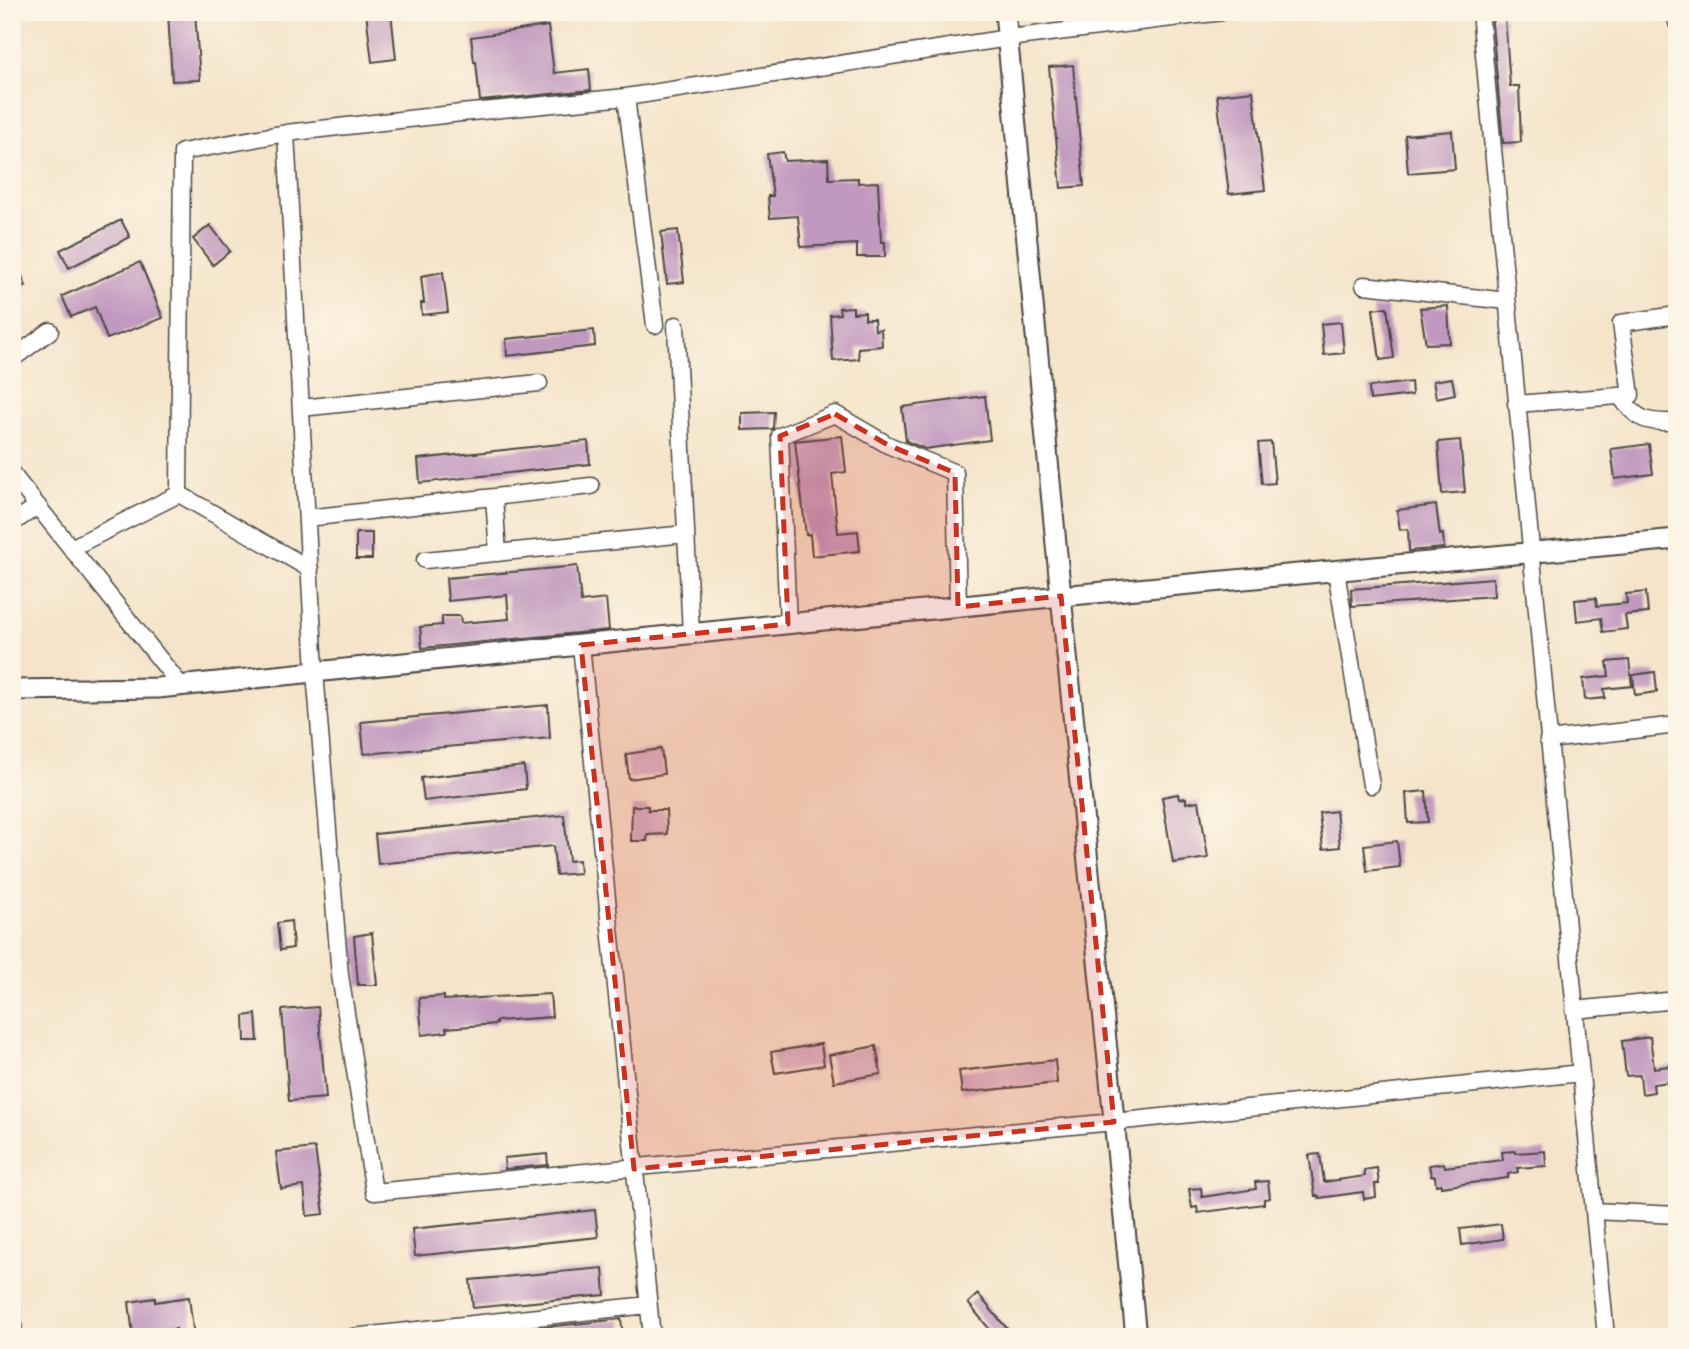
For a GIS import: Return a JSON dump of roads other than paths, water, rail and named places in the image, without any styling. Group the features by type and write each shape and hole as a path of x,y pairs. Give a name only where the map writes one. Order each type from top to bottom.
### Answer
{"street":[{"path":"1006,12 1061,596 1136,1337"},
{"path":"179,494 182,152 286,133 626,97 1008,38 1222,12"},
{"path":"1480,12 1606,1337"},
{"path":"1676,12 1677,23"},
{"path":"626,97 655,326"},
{"path":"286,133 315,672 340,975 374,1192 1114,1122 1581,1073"},
{"path":"1364,285 1507,301"},
{"path":"1516,404 1631,395 1621,323 1677,315"},
{"path":"676,325 691,634"},
{"path":"12,359 50,331"},
{"path":"301,408 539,383"},
{"path":"1620,396 1632,414 1652,423 1677,422"},
{"path":"788,624 780,436 835,414 888,445 955,473 958,607"},
{"path":"12,474 181,686"},
{"path":"307,518 591,486"},
{"path":"71,548 179,494"},
{"path":"179,494 310,569"},
{"path":"494,497 498,553"},
{"path":"12,523 38,506"},
{"path":"425,560 686,534"},
{"path":"12,690 181,686 1061,596 1677,539"},
{"path":"1336,571 1371,785"},
{"path":"582,645 652,1337"},
{"path":"1548,740 1677,725"},
{"path":"1574,1010 1677,1000"},
{"path":"1594,1210 1677,1215"},
{"path":"353,1337 648,1306"},
{"path":"12,1310 14,1337"}]}
